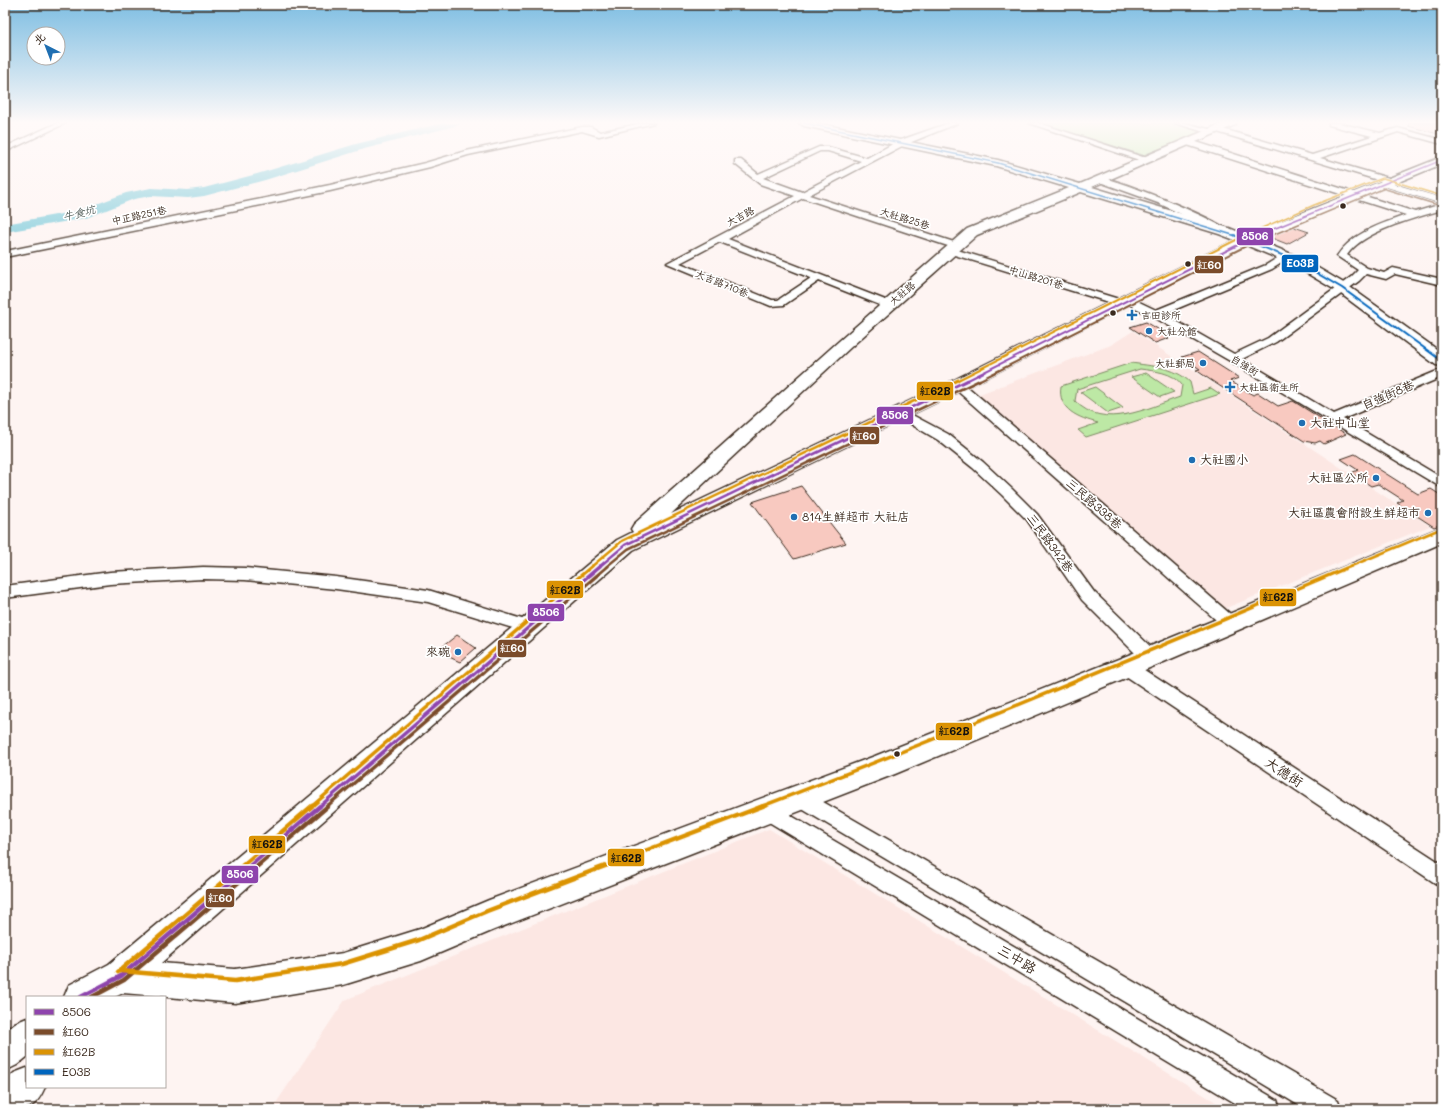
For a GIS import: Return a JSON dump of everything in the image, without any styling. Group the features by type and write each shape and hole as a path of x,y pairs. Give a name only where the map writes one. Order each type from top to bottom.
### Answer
{"street":[{"name":"中正路251巷","path":"6,254 330,188 381,175"},
{"name":"大社路25巷","path":"753,175 763,182 954,248"},
{"path":"757,178 763,175"},
{"name":"大吉路","path":"720,239 841,175"},
{"path":"1037,175 1224,232 1285,257 1342,288 1442,361"},
{"name":"大社路","path":"624,545 888,305 972,232 1109,175"},
{"path":"1292,175 1414,215"},
{"path":"1366,175 1442,201"},
{"path":"114,987 624,545 958,385 1246,240 1404,175"},
{"path":"1100,179 1130,188 1181,209 1224,232"},
{"path":"1442,207 1414,215 1381,228 1361,238 1344,250 1342,256 1364,270 1386,276 1393,271 1442,282"},
{"name":"大吉路","path":"720,239 888,305"},
{"name":"大吉路710巷","path":"720,239 672,263 771,303 780,303 819,277"},
{"name":"中山路201巷","path":"954,248 1125,301"},
{"path":"1156,314 1269,267 1285,257"},
{"path":"1234,359 1272,340 1355,279 1364,270"},
{"name":"自強街","path":"1125,301 1156,314 1234,359 1442,484"},
{"name":"自強街8巷","path":"1334,418 1442,372"},
{"name":"三民路338巷","path":"958,385 1230,623"},
{"name":"三民路342巷","path":"901,412 943,437 978,465 1032,517 1088,596 1138,662"},
{"path":"84,996 114,987 235,986 343,969 422,945 488,916 892,762 1138,662 1442,534"},
{"path":"5,592 110,578 203,573 245,574 336,583 428,596 528,627"},
{"name":"大德街","path":"1138,662 1442,876"},
{"path":"799,797 1329,1109"},
{"name":"三中路","path":"766,810 1268,1109"},
{"path":"5,1053 26,1036"},
{"path":"5,1104 26,1087"}],"shaded area":[{"name":"大社國小","path":"1133,331 1430,526 1226,608 977,395 1111,345"},
{"path":"769,829 1227,1109 272,1109 345,1000"}],"green space":[{"path":"1131,363 1155,366 1177,373 1190,382 1193,394 1211,388 1220,394 1086,437 1078,430 1098,423 1071,412 1066,407 1062,401 1061,386","holes":["1140,369 1163,373 1174,377 1182,385 1180,397 1140,411 1112,416 1099,415 1086,410 1075,401 1077,389"]},
{"path":"1146,373 1174,392 1160,397 1131,377"},
{"path":"1095,387 1123,408 1108,413 1080,392"}],"building":[{"path":"1294,227 1309,232 1287,244 1269,237"},
{"name":"大社分館","path":"1146,322 1168,335 1165,336 1169,338 1155,343 1130,327"},
{"path":"1198,352 1239,378 1230,381 1253,395 1258,393 1278,406 1293,401 1346,434 1324,444 1320,441 1315,443 1304,441 1209,379 1196,370 1200,369 1182,357"},
{"path":"1355,454 1418,494 1431,489 1442,496 1442,524 1434,527 1397,503 1403,500 1378,484 1371,486 1351,473 1358,470 1341,459"},
{"name":"814生鮮超市 大社店","path":"801,486 846,543 794,559 752,502"},
{"name":"來碗","path":"457,635 476,648 460,662 447,656 442,647"}],"waterway":[{"name":"牛食坑","path":"5,228 81,215 131,196 151,192 188,194 204,192 267,175"}],"transit line":[{"name":"E03B","path":"1038,175 1224,231 1296,261 1342,288 1442,361"},
{"name":"8506","path":"83,996 121,976 625,545 958,385 1246,240 1405,175"},
{"name":"紅62B","path":"118,972 622,541 956,381 1244,236 1314,205 1383,178 1442,196"},
{"name":"紅60","path":"1382,188 1441,206"},
{"name":"紅60","path":"94,996 124,980 628,549 960,390 1248,245 1385,188"},
{"name":"紅62B","path":"121,971 235,981 342,964 419,940 487,911 883,760 1148,652 1440,529"}],"place":[{"name":"吉田診所","path":"1132,315"},
{"name":"大社分館","path":"1149,331"},
{"name":"大社郵局","path":"1203,363"},
{"name":"大社區衛生所","path":"1230,387"},
{"name":"大社中山堂","path":"1302,423"},
{"name":"大社國小","path":"1192,460"},
{"name":"大社區公所","path":"1376,478"},
{"name":"大社區農會附設生鮮超市","path":"1428,513"},
{"name":"814生鮮超市 大社店","path":"794,517"},
{"name":"來碗","path":"458,652"}]}
